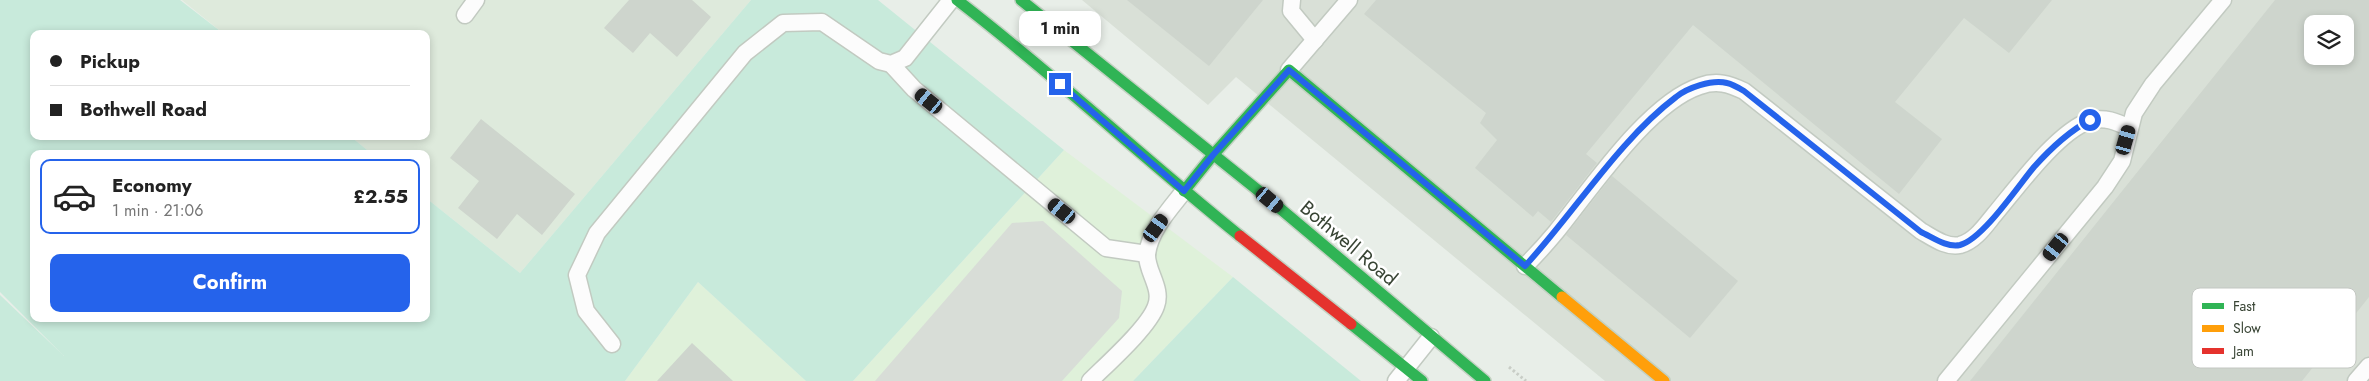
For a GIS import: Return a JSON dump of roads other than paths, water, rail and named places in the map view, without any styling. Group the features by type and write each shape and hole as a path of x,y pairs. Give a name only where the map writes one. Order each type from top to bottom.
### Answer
{"main road":[{"path":"958,0 1003,29 1184,191 1422,381"},
{"name":"Bothwell Road","path":"1022,3 1213,155 1485,381"},
{"path":"1184,191 1213,155 1289,70 1664,381"}],"lane":[{"path":"465,15 476,0"},
{"path":"612,344 586,311 577,275 597,233 746,53 782,23 822,22 879,62 891,64 905,58 951,0"},
{"path":"1292,0 1291,11 1315,40"},
{"path":"1289,70 1349,0"},
{"path":"1946,381 2105,187 2122,161 2134,113 2153,84 2223,0"},
{"path":"891,64 914,89 1106,248 1147,254"},
{"path":"1525,266 1555,233 1626,143 1677,96 1701,85 1725,82 1744,91 1921,232 1944,244 1959,245 1972,239 1982,230 2035,166 2071,131 2090,120 2112,120 2130,128"},
{"path":"1090,381 1149,319 1157,306 1158,293 1147,254 1156,228 1184,191"},
{"path":"1396,381 1431,337"},
{"path":"2356,381 2369,366"}]}
